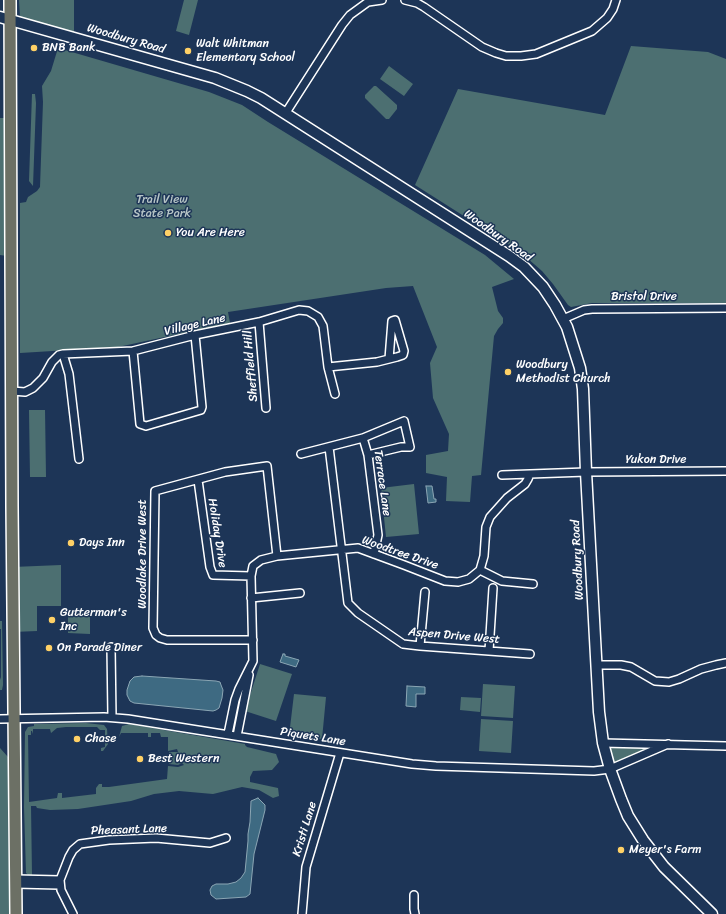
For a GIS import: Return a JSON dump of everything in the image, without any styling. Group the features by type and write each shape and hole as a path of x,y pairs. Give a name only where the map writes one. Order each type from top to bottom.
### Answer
{"main road":[{"path":"10,0 5,19 10,218 16,914"},
{"name":"Woodbury Road","path":"5,19 215,78 237,86 261,98 509,256 524,267 543,287 563,318 573,340 580,368 583,389 599,712 603,743 610,769 623,805 642,840 664,867 712,914"}],"street":[{"path":"285,114 350,15 368,1 382,0"},
{"path":"405,0 417,3 424,7 482,47 506,56 536,54 592,31 607,18 613,9 616,0"},
{"name":"Bristol Drive","path":"563,318 584,310 592,309 726,308"},
{"name":"Village Lane","path":"63,354 133,351 195,335 259,322 299,310 308,311 318,317 323,326 328,367 335,394"},
{"path":"328,367 377,362 390,359 403,355 404,352 395,320 392,321 390,359"},
{"name":"Sheffield Hill","path":"259,322 266,408"},
{"path":"133,351 140,424 146,426 201,410 202,407 195,335"},
{"path":"12,391 25,392 38,385 52,362 59,355 63,354 69,374 79,459"},
{"path":"301,454 363,438 404,421 410,447 401,447 368,455"},
{"name":"Terrace Lane","path":"363,438 368,455 378,535 374,554"},
{"name":"Aspen Drive West","path":"329,447 348,603 358,613 403,644 530,654"},
{"name":"Woodlake Drive West","path":"253,640 167,640 157,636 154,632 155,491 225,472 267,466 277,556"},
{"name":"Yukon Drive","path":"586,472 726,471"},
{"path":"502,475 586,472"},
{"path":"530,474 525,484 507,498 490,517 486,526 484,556 480,570 502,581 533,584"},
{"name":"Holiday Drive","path":"198,480 210,567 213,575 251,576"},
{"name":"Woodtree Drive","path":"251,576 252,570 257,562 277,556 358,548 445,581 464,581 480,570"},
{"path":"228,734 235,700 253,661 251,576"},
{"path":"489,650 493,588"},
{"path":"420,646 425,592"},
{"path":"251,598 300,593"},
{"path":"111,647 112,717"},
{"path":"596,665 621,665 631,668 651,679 663,682 679,679 701,669 726,663"},
{"path":"238,736 250,669"},
{"name":"Piquets Lane","path":"0,719 14,720 112,717 436,766 587,771 610,769 668,744"},
{"path":"603,743 726,746"},
{"name":"Kristi Lane","path":"302,914 306,867 340,752"},
{"name":"Pheasant Lane","path":"59,882 68,857 80,844 109,840 156,838 210,843 226,838"},
{"path":"16,881 59,882 72,914"},
{"path":"414,895 415,914"}],"green space":[{"path":"19,0 74,0 74,32 20,17"},
{"path":"184,0 198,0 189,35 176,31"},
{"path":"631,46 708,52 726,59 726,303 592,303 571,307 542,271 519,251 415,185 458,89 605,115"},
{"name":"Trail View State Park","path":"58,48 209,92 242,105 485,255 514,279 492,287 498,311 503,318 503,323 494,336 481,475 472,476 470,502 446,501 447,477 426,473 426,455 448,451 449,434 433,398 430,363 437,347 413,286 386,288 228,312 230,323 118,347 20,353 20,203 26,202 28,197 40,187 43,102 42,86 51,71"},
{"path":"389,66 413,84 404,96 380,79"},
{"path":"374,86 376,86 397,105 397,109 389,119 386,119 365,98 365,95"},
{"path":"32,94 35,94 36,103 33,186 29,181"},
{"path":"0,118 11,118 7,256 0,255"},
{"path":"29,410 45,410 46,477 30,477"},
{"path":"414,484 419,534 386,537 381,488"},
{"path":"61,565 61,606 37,606 37,631 13,632 13,567"},
{"path":"68,617 90,617 90,634 68,633"},
{"path":"0,621 2,621 2,690 0,690"},
{"path":"260,664 292,674 276,721 245,711"},
{"path":"483,684 515,686 513,718 481,716"},
{"path":"294,694 326,697 322,739 289,736"},
{"path":"461,697 481,698 480,712 460,710"},
{"path":"481,719 513,721 511,753 479,751"},
{"path":"86,723 104,725 107,729 108,744 103,751 101,751 101,748 105,747 105,730 100,730 97,727 57,728 51,733 50,729 33,729 33,734 31,731 31,735 28,735 29,802 57,798 58,793 62,793 62,798 96,794 96,788 99,784 102,784 102,787 109,787 167,779 168,766 178,767 184,765 182,763 178,765 169,764 169,752 178,752 177,749 168,751 168,737 161,737 160,733 151,733 151,737 148,737 148,733 121,733 119,737 122,726 129,724 245,744 247,747 276,754 279,762 272,770 253,771 250,777 250,782 278,788 279,796 273,798 259,790 242,787 213,794 179,791 154,794 131,801 78,809 50,810 31,806 32,875 28,875 26,873 24,807 25,732 28,727 34,726 34,724"},
{"path":"604,744 665,745 610,768"},
{"path":"0,748 8,757 11,914 0,914"}],"water":[{"path":"426,486 432,486 434,499 436,499 436,502 428,503"},
{"path":"283,654 299,660 296,667 280,662"},
{"path":"142,676 220,682 223,690 219,708 213,711 134,703 130,701 127,695 127,690 130,681 134,677"},
{"path":"407,686 425,687 425,694 416,694 416,707 406,706"},
{"path":"258,798 265,805 265,810 254,854 250,894 246,897 216,899 211,895 210,890 212,886 216,884 236,882 245,872 251,801"}],"place":[{"name":"BNB Bank","path":"34,48"},
{"name":"Walt Whitman Elementary School","path":"188,51"},
{"name":"You Are Here","path":"168,233"},
{"name":"Woodbury Methodist Church","path":"508,372"},
{"name":"Days Inn","path":"71,543"},
{"name":"Gutterman's Inc","path":"52,620"},
{"name":"On Parade Diner","path":"49,648"},
{"name":"Chase","path":"77,739"},
{"name":"Best Western","path":"140,759"},
{"name":"Meyer's Farm","path":"621,850"}]}
